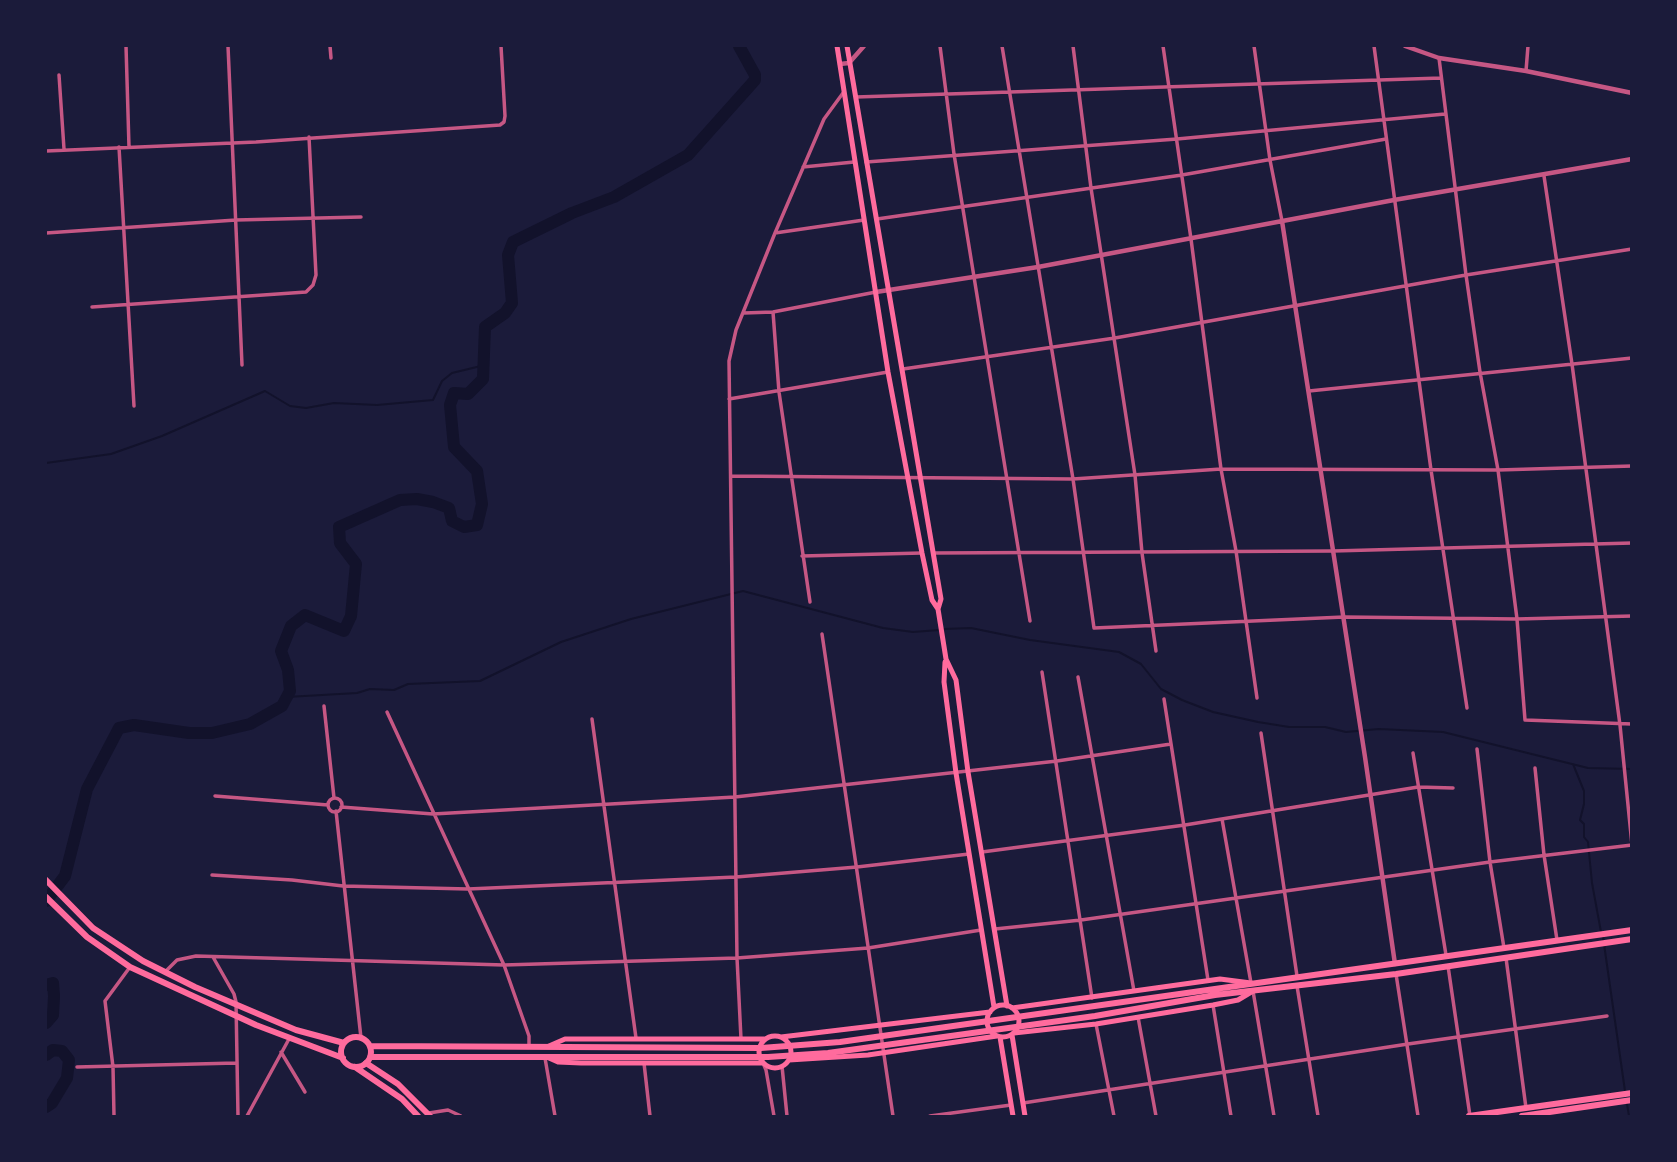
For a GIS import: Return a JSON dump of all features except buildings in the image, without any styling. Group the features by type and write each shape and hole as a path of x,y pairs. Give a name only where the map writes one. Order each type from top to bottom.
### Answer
{"main road":[{"path":"837,46 888,372 922,553 943,639 946,659 944,682 956,773 994,1007 987,1024 998,1036 1013,1116"},
{"path":"847,46 941,599 938,610"},
{"path":"946,659 956,680 968,772 1009,1007 1019,1021 1013,1034 1025,1116"},
{"path":"47,881 93,929 164,972 296,1030 344,1043"},
{"path":"46,897 87,937 130,967 234,1016 342,1058 402,1099 418,1116"},
{"path":"342,1058 344,1043 354,1037 361,1038 370,1046 761,1048 840,1042 1632,930"},
{"path":"355,1067 368,1060 768,1057 828,1053 1632,939"},
{"path":"994,1007 1093,998 1208,980 1251,982"},
{"path":"789,1060 884,1054 1096,1024 1238,1000 1253,991"},
{"path":"763,1063 759,1048 769,1037 880,1027 990,1012"},
{"path":"547,1058 558,1062 763,1063 772,1068 782,1066 791,1054 789,1044 781,1037"},
{"path":"548,1046 565,1039 765,1040"},
{"path":"368,1060 370,1046"},
{"path":"368,1060 430,1115"},
{"path":"1470,1116 1525,1114 1631,1097"}],"street":[{"path":"126,46 129,147"},
{"path":"228,46 242,365"},
{"path":"330,46 331,58"},
{"path":"46,151 231,143 500,125 505,116 501,46"},
{"path":"840,64 849,63 864,46"},
{"path":"940,46 954,154 1030,621"},
{"path":"1002,46 1073,479 1094,628 1344,617 1517,619 1632,616"},
{"path":"1073,46 1091,188 1135,475 1142,553 1156,651"},
{"path":"1163,46 1221,469 1257,698"},
{"path":"1254,46 1344,617 1395,964"},
{"path":"1374,46 1431,470 1468,708"},
{"path":"1405,46 1439,58 1526,71 1632,93"},
{"path":"1526,71 1528,46"},
{"path":"1439,58 1466,275 1508,546 1525,720 1632,724"},
{"path":"59,75 64,150"},
{"path":"856,97 1441,78"},
{"path":"741,1039 737,958 729,361 736,330 803,167 824,119 843,93"},
{"path":"866,162 1177,139 1445,114"},
{"path":"92,307 306,292 313,285 316,275 309,137"},
{"path":"875,219 1182,175 1387,139"},
{"path":"119,147 134,406"},
{"path":"743,313 773,312 887,290 1038,267 1394,200 1632,159"},
{"path":"803,167 854,162"},
{"path":"995,929 1081,920 1490,862 1632,845 1620,724 1544,176"},
{"path":"46,233 236,220 361,217"},
{"path":"775,233 864,220"},
{"path":"901,369 1115,338 1407,285 1632,249"},
{"path":"773,312 779,392 810,602"},
{"path":"1309,391 1632,358"},
{"path":"729,399 888,372"},
{"path":"730,476 1073,479 1221,469 1498,470 1632,466"},
{"path":"932,553 1333,551 1632,543"},
{"path":"802,556 922,553"},
{"path":"822,634 893,1116"},
{"path":"1042,672 1093,998"},
{"path":"1078,677 1118,914 1134,991"},
{"path":"1164,699 1208,980"},
{"path":"324,706 334,798 328,805"},
{"path":"387,712 504,965 529,1036 529,1046"},
{"path":"592,719 636,1038"},
{"path":"1261,733 1297,976"},
{"path":"336,811 341,807 433,814 735,797 968,772 1171,744"},
{"path":"1477,749 1490,862 1504,948"},
{"path":"1413,753 1447,957"},
{"path":"1535,768 1544,855 1557,940"},
{"path":"982,852 1185,825 1418,787 1453,788"},
{"path":"215,796 328,805"},
{"path":"334,798 340,800 341,807"},
{"path":"328,805 331,810 336,811"},
{"path":"336,811 361,1038"},
{"path":"1222,819 1251,982"},
{"path":"212,874 343,886 468,889 736,877 969,854"},
{"path":"164,972 177,960 196,956 504,965 737,958 868,948 982,930"},
{"path":"213,957 236,1002 234,1016 238,1116"},
{"path":"1506,958 1525,1114"},
{"path":"1448,966 1470,1116"},
{"path":"114,1116 113,1067 105,1000 130,967"},
{"path":"1395,974 1418,1116"},
{"path":"1297,986 1318,1116"},
{"path":"1253,991 1274,1116"},
{"path":"1213,1005 1230,1116"},
{"path":"1023,1103 1607,1016"},
{"path":"1138,1017 1156,1116"},
{"path":"1096,1024 1114,1116"},
{"path":"247,1116 289,1039"},
{"path":"281,1052 305,1092"},
{"path":"547,1058 555,1116"},
{"path":"78,1067 236,1063"},
{"path":"644,1063 650,1116"},
{"path":"763,1063 774,1116"},
{"path":"782,1066 787,1116"},
{"path":"930,1116 1011,1105"},
{"path":"430,1115 448,1110 461,1116"}],"waterway":[{"path":"46,901 65,876 87,789 119,728 134,725 189,733 212,733 250,724 282,706 290,691 288,670 281,651 291,626 305,615 344,631 351,616 356,564 340,543 339,527 400,500 417,499 449,508 452,521 464,527 477,525 482,504 477,471 454,447 450,405 454,393 468,394 483,379 485,327 505,313 512,303 508,255 513,242 572,213 614,197 688,155 755,80 755,75 739,46"},
{"path":"46,463 111,454 162,436 265,391 290,406 306,408 334,403 377,405 433,400 442,381 452,373 485,365"},
{"path":"287,697 357,693 370,689 394,690 408,684 480,681 561,642 631,619 743,591 883,628 913,632 939,630"},
{"path":"944,629 971,628 1030,640 1119,652 1141,664 1161,689 1182,700 1213,712 1258,722 1289,727 1325,727 1346,732 1379,729 1443,732 1588,768 1632,769"},
{"path":"1573,764 1584,791 1580,820 1584,824 1584,837 1588,842 1601,932"},
{"path":"1603,937 1625,1091"},
{"path":"46,985 53,983 54,996 53,1015 46,1023"},
{"path":"46,1055 53,1050 62,1051 69,1060 67,1078 52,1103 46,1107"},
{"path":"1627,1104 1629,1116"}]}
